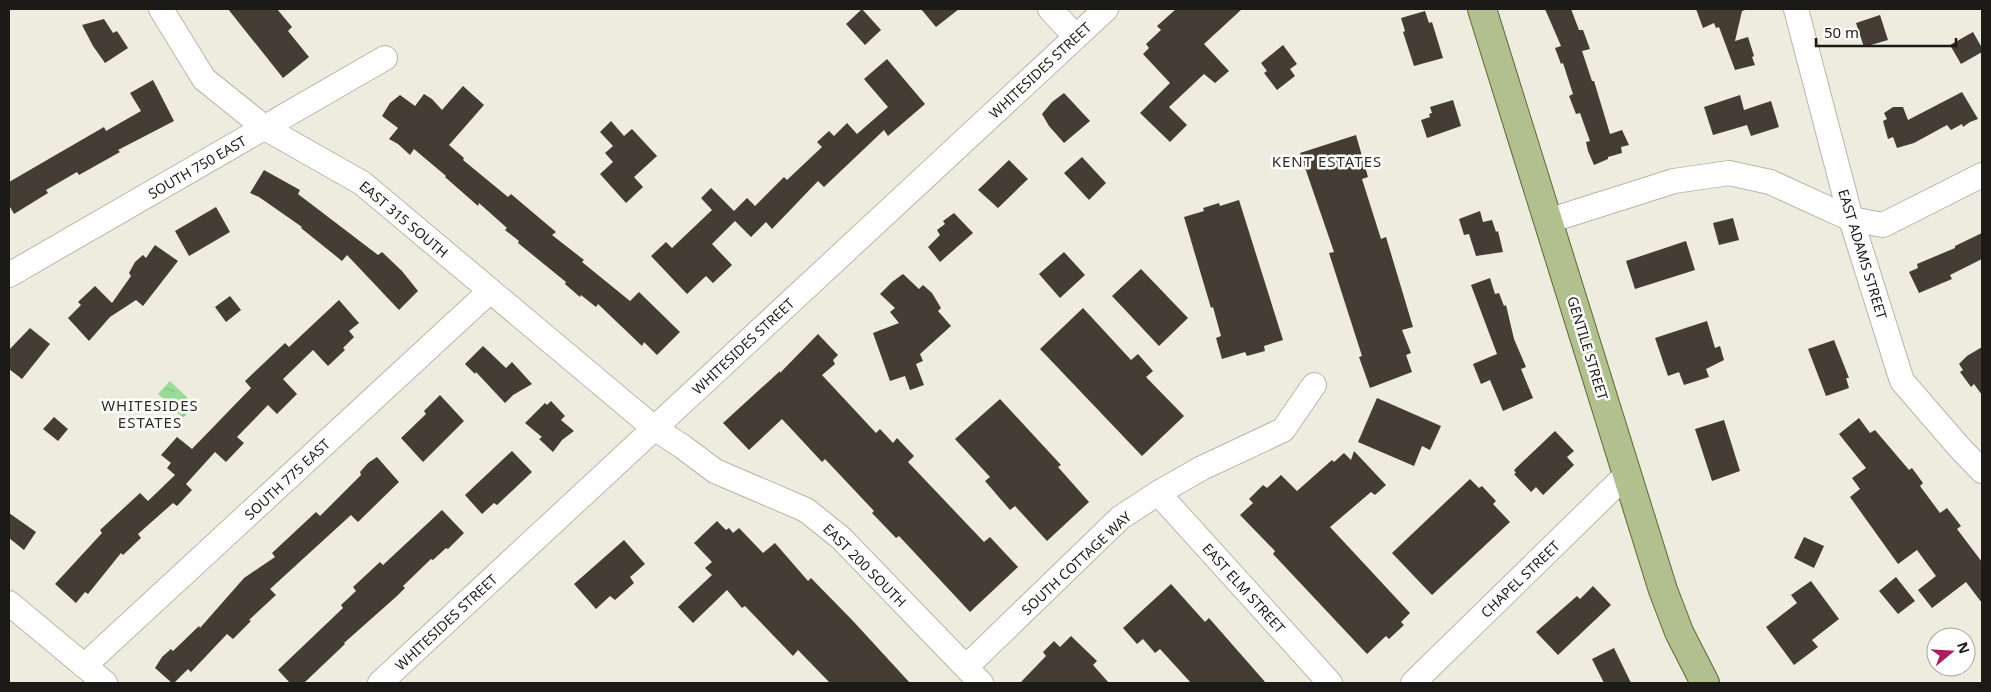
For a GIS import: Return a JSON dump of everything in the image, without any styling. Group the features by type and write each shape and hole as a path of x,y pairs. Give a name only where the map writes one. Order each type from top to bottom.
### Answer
{"main road":[{"name":"GENTILE STREET","path":"1482,9 1626,475 1672,616 1686,649 1706,683"}],"street":[{"name":"EAST 315 SOUTH","path":"161,9 204,79 265,128 362,183 654,428"},
{"path":"1050,9 1076,37"},
{"name":"WHITESIDES STREET","path":"380,683 1106,9"},
{"name":"EAST ADAMS STREET","path":"1796,9 1851,219 1902,381 1982,471"},
{"name":"SOUTH 750 EAST","path":"9,276 385,58"},
{"path":"1548,220 1674,181 1728,173 1770,182 1851,219 1883,225 1982,175"},
{"name":"SOUTH 775 EAST","path":"84,666 490,291"},
{"name":"SOUTH COTTAGE WAY","path":"973,675 1120,518 1158,493 1202,468 1283,430 1314,386"},
{"name":"EAST 200 SOUTH","path":"654,428 714,471 806,510 842,538 973,675"},
{"name":"CHAPEL STREET","path":"1413,683 1626,475"},
{"name":"EAST ELM STREET","path":"1158,493 1330,683"},
{"path":"9,604 105,683"}],"water":[{"path":"170,381 195,405 183,418 158,394"}],"building":[{"path":"228,9 277,9 292,27 288,31 309,57 283,78"},
{"path":"862,9 881,30 865,45 846,24"},
{"path":"921,9 959,9 936,27"},
{"path":"1176,9 1242,9 1204,44 1229,71 1215,83 1204,74 1169,107 1187,125 1170,142 1140,113 1170,83 1143,54 1149,48 1146,44 1161,30 1157,26"},
{"path":"1545,9 1571,9 1579,30 1583,30 1590,49 1582,51 1592,81 1594,81 1610,134 1622,130 1629,145 1621,147 1622,153 1608,157 1608,159 1594,165 1586,142 1590,141 1580,113 1576,114 1569,96 1573,94 1563,63 1561,64 1555,48 1561,46"},
{"path":"1696,9 1748,9 1742,11 1735,41 1748,37 1755,65 1735,70 1719,27 1716,28 1714,23 1703,28"},
{"path":"1425,11 1429,23 1432,22 1443,58 1414,66 1403,32 1405,31 1401,18"},
{"path":"1880,15 1888,40 1864,47 1856,23"},
{"path":"104,19 113,33 117,31 128,48 105,63 82,25"},
{"path":"1973,32 1982,48 1982,52 1961,64 1950,45"},
{"path":"1283,45 1297,64 1290,69 1295,76 1277,90 1264,73 1267,71 1261,63"},
{"path":"887,59 925,104 888,136 884,130 824,187 818,181 772,229 766,222 751,237 735,221 712,244 732,265 713,283 706,276 687,294 651,256 666,242 672,248 712,210 701,198 711,188 734,211 747,198 755,206 784,177 787,180 822,147 817,142 829,131 834,136 847,123 857,134 888,107 864,79"},
{"path":"153,80 174,121 118,150 120,152 79,175 77,172 46,190 48,193 14,214 9,205 9,182 104,127 106,131 141,111 130,93"},
{"path":"463,86 484,105 449,145 464,158 463,160 508,197 511,194 556,232 552,235 584,260 582,262 630,301 639,292 680,332 657,355 644,342 642,346 598,304 596,307 581,295 580,297 565,284 566,282 518,243 519,241 505,230 507,228 479,203 478,206 414,149 410,155 389,139 398,128 382,116 390,103 400,95 415,106 424,94 432,99 442,110"},
{"path":"1962,92 1978,119 1963,127 1962,124 1951,130 1947,125 1914,143 1897,148 1893,137 1888,139 1883,121 1887,119 1884,113 1893,107 1903,107 1908,120"},
{"path":"1064,93 1090,121 1064,143 1049,126 1042,114 1052,102"},
{"path":"1740,95 1744,110 1771,101 1779,127 1751,136 1747,125 1713,135 1704,107"},
{"path":"1453,100 1461,126 1427,138 1421,120 1430,117 1429,114 1432,113 1430,107"},
{"path":"611,121 624,136 632,129 657,156 634,177 643,187 626,203 600,174 613,162 605,153 613,146 600,132"},
{"path":"1356,135 1368,177 1362,179 1381,239 1386,237 1413,327 1402,330 1411,353 1406,355 1412,372 1370,388 1359,357 1362,356 1329,253 1334,252 1300,153"},
{"path":"1082,157 1106,183 1089,200 1064,173"},
{"path":"1009,160 1028,179 998,208 978,190"},
{"path":"264,170 300,190 298,194 378,255 382,252 402,271 418,291 399,310 347,255 342,261 302,227 259,197 250,193"},
{"path":"1239,200 1283,340 1264,346 1265,351 1247,356 1245,352 1222,359 1216,338 1221,336 1184,217 1204,211 1203,208 1219,203 1220,206"},
{"path":"216,207 230,232 189,256 175,231"},
{"path":"1480,211 1483,222 1492,220 1496,232 1498,231 1503,252 1476,256 1469,234 1464,235 1459,219"},
{"path":"954,213 973,233 940,262 928,247 940,235 937,230 945,224 943,221"},
{"path":"1733,218 1739,240 1719,245 1713,223"},
{"path":"1982,233 1982,259 1950,275 1952,279 1919,293 1909,272 1918,268 1917,264 1955,248 1955,246"},
{"path":"1686,241 1695,270 1635,289 1626,261"},
{"path":"155,245 178,261 143,306 136,300 110,317 89,341 68,318 81,305 78,302 95,286 112,303 131,276 129,273 135,262 143,255 146,258"},
{"path":"1064,252 1085,275 1060,298 1039,274"},
{"path":"1141,269 1188,318 1159,346 1112,296"},
{"path":"903,274 919,289 923,285 932,293 941,308 938,311 951,326 920,354 923,361 916,364 924,385 910,390 905,376 890,381 873,333 899,323 890,312 895,308 880,294"},
{"path":"1490,278 1495,294 1499,293 1504,306 1506,305 1514,339 1526,367 1521,369 1533,398 1503,411 1490,380 1481,384 1473,364 1497,354 1471,285"},
{"path":"230,296 241,310 226,322 215,307"},
{"path":"339,300 359,323 349,331 354,337 343,348 345,350 328,366 313,350 283,379 297,394 277,414 268,405 237,437 244,443 226,462 215,452 186,484 192,490 177,506 173,503 138,534 141,538 123,555 121,553 88,594 85,592 76,603 55,584 102,533 100,530 140,493 148,501 175,475 167,468 171,463 161,455 177,437 192,449 251,388 245,381 285,343 289,347"},
{"path":"1083,308 1131,360 1138,354 1153,371 1146,377 1184,416 1142,456 1040,349"},
{"path":"1707,321 1715,348 1720,346 1724,360 1706,369 1709,377 1684,385 1679,372 1668,376 1655,338"},
{"path":"30,328 50,344 22,379 9,369 9,350"},
{"path":"818,334 838,355 833,360 835,364 822,375 876,433 880,429 893,443 897,438 914,456 908,462 984,542 990,537 1018,567 970,612 899,536 896,538 872,513 874,511 825,459 822,462 782,419 749,450 723,423 780,371 780,373"},
{"path":"1834,340 1849,378 1846,378 1849,388 1826,396 1808,349"},
{"path":"483,346 506,368 512,362 532,384 513,395 505,403 476,372 475,374 465,364"},
{"path":"1982,347 1982,395 1974,384 1971,387 1960,372 1963,370 1959,364 1967,356"},
{"path":"440,395 464,421 423,462 401,438 426,414 424,411"},
{"path":"1377,398 1441,426 1430,450 1422,446 1414,466 1358,442"},
{"path":"1000,399 1061,465 1058,467 1089,502 1047,541 1015,506 1010,510 985,481 990,477 955,439"},
{"path":"551,401 565,416 561,420 574,431 562,440 553,452 539,439 542,437 525,423 545,403 547,405"},
{"path":"54,417 68,429 58,441 43,429"},
{"path":"1859,418 1870,433 1875,430 1909,470 1912,468 1923,483 1920,486 1940,513 1947,508 1961,526 1957,529 1982,562 1982,603 1966,582 1932,608 1918,590 1936,576 1917,550 1898,564 1850,497 1860,489 1852,478 1866,468 1839,434"},
{"path":"1724,420 1740,471 1712,481 1695,429"},
{"path":"1555,431 1574,451 1567,457 1574,465 1543,495 1536,487 1531,492 1514,474 1516,473 1514,470"},
{"path":"512,451 532,472 497,505 494,503 482,514 465,495"},
{"path":"1354,451 1386,485 1375,495 1371,492 1330,527 1410,613 1401,622 1404,625 1389,639 1386,636 1367,654 1273,554 1275,551 1240,515 1253,503 1249,499 1263,485 1267,488 1281,475 1297,491 1332,460 1334,462 1344,453 1351,460"},
{"path":"377,457 399,482 358,522 351,515 270,589 276,595 249,620 251,621 233,639 227,634 191,672 188,669 172,683 155,668 162,657 171,649 173,651 199,626 200,628 244,578 275,557 272,553 316,512 320,516 361,475 360,472 368,463"},
{"path":"1470,479 1479,488 1482,486 1496,501 1493,504 1510,522 1432,595 1392,553"},
{"path":"442,510 464,533 448,549 446,548 433,560 431,559 403,586 405,588 397,596 344,643 304,683 290,683 278,670 343,608 341,605 356,591 353,587 380,562 383,565"},
{"path":"9,513 36,532 24,550 9,538"},
{"path":"717,521 726,530 729,528 733,533 739,528 763,553 775,543 808,581 811,578 910,683 830,683 798,650 793,656 745,606 742,608 727,590 693,623 678,607 712,575 705,568 712,562 694,543"},
{"path":"1804,537 1824,546 1814,568 1794,558"},
{"path":"624,540 645,564 630,577 634,583 615,600 610,596 596,609 574,584"},
{"path":"1896,577 1915,601 1898,614 1879,591"},
{"path":"1811,581 1839,619 1812,640 1818,647 1794,665 1766,627 1797,603 1791,595"},
{"path":"1171,584 1205,622 1209,618 1266,683 1191,683 1160,649 1155,653 1143,639 1137,644 1123,628"},
{"path":"1593,586 1611,605 1558,655 1536,632 1577,596 1580,599"},
{"path":"1071,636 1097,661 1093,665 1109,683 1020,683 1046,656 1043,652 1054,641 1060,647"},
{"path":"1614,648 1631,683 1604,683 1592,659"}],"district":[{"name":"KENT ESTATES","path":"1327,161"},
{"name":"WHITESIDES ESTATES","path":"150,414"}]}
